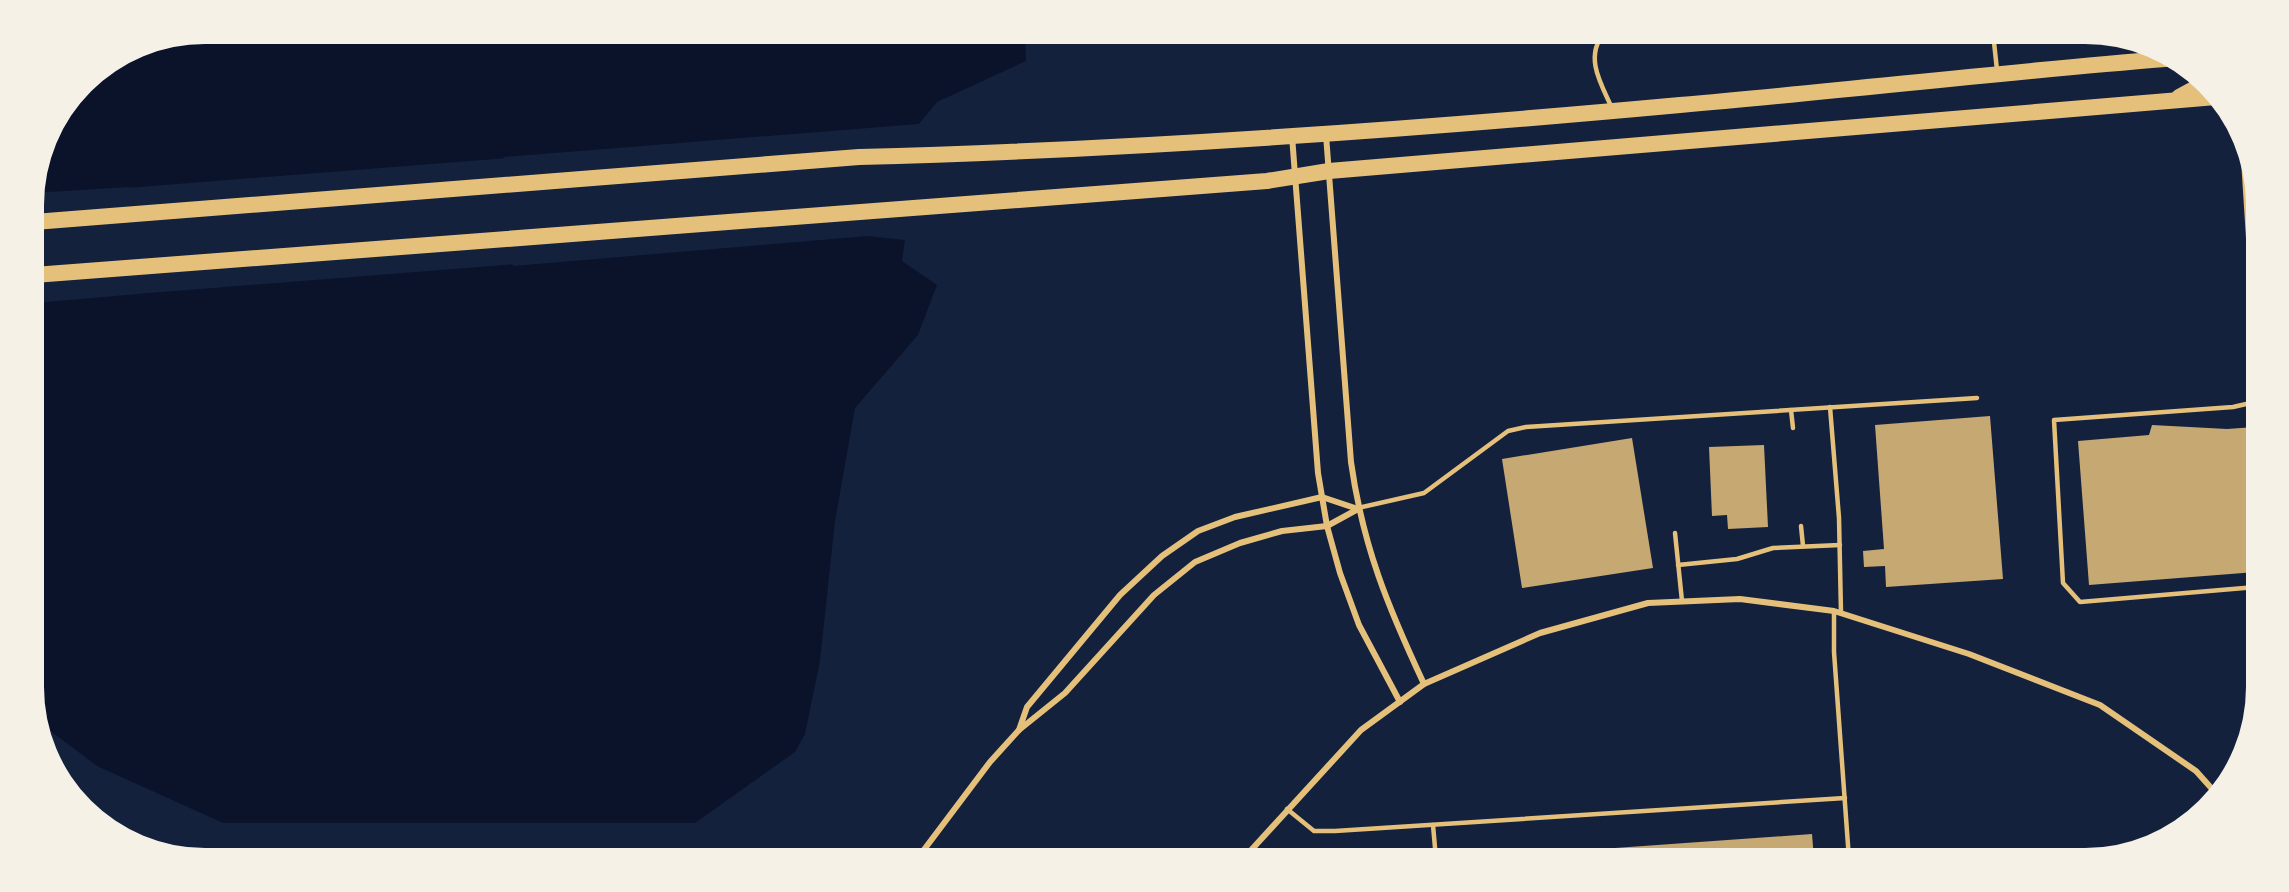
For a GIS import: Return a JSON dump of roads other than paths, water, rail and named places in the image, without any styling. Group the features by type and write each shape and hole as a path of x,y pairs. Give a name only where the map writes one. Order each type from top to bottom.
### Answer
{"highway":[{"path":"44,221 860,157 983,154 1326,134 1613,111 2155,60"},
{"path":"2170,101 2196,88"},
{"path":"44,274 1267,181 1329,171 2206,98"}],"street":[{"path":"1326,134 1351,462 1358,508 1366,542 1393,618 1424,684"},
{"path":"1292,136 1318,473 1327,526 1359,625 1400,702"},
{"path":"1019,730 1027,707 1054,671 1120,595 1161,556 1198,531 1235,517 1322,497 1358,508"},
{"path":"925,848 990,762 1019,730 1065,693 1154,595 1195,562 1240,543 1282,531 1327,526 1358,508"},
{"path":"1252,848 1361,730 1424,684 1540,633 1648,603 1740,599 1838,612 1969,654 2100,705 2196,771 2211,787"}],"lane":[{"path":"1597,43 1594,65 1613,111"},
{"path":"1994,43 1997,73"},
{"path":"1358,508 1424,493 1454,474 1470,458 1508,431 1526,427 1977,398"},
{"path":"2246,404 2233,407 2054,420 2063,583 2080,602 2246,588"},
{"path":"1830,407 1840,545 1834,652 1849,848"},
{"path":"1791,410 1793,428"},
{"path":"1801,526 1803,546"},
{"path":"1675,533 1682,601"},
{"path":"1678,565 1737,559 1773,548 1840,545"},
{"path":"1287,808 1314,831 1845,798"},
{"path":"1433,825 1435,848"}],"water":[{"path":"204,43 1025,43 1026,61 937,102 919,124 504,157 513,266 867,236 905,240 902,261 937,285 918,335 855,408 835,521 820,661 805,734 795,752 695,823 223,823 97,766 50,730 45,709 44,688 44,302 137,294 129,187 44,192 49,163 60,133 83,98 98,83 124,65 153,52 183,45"}]}
